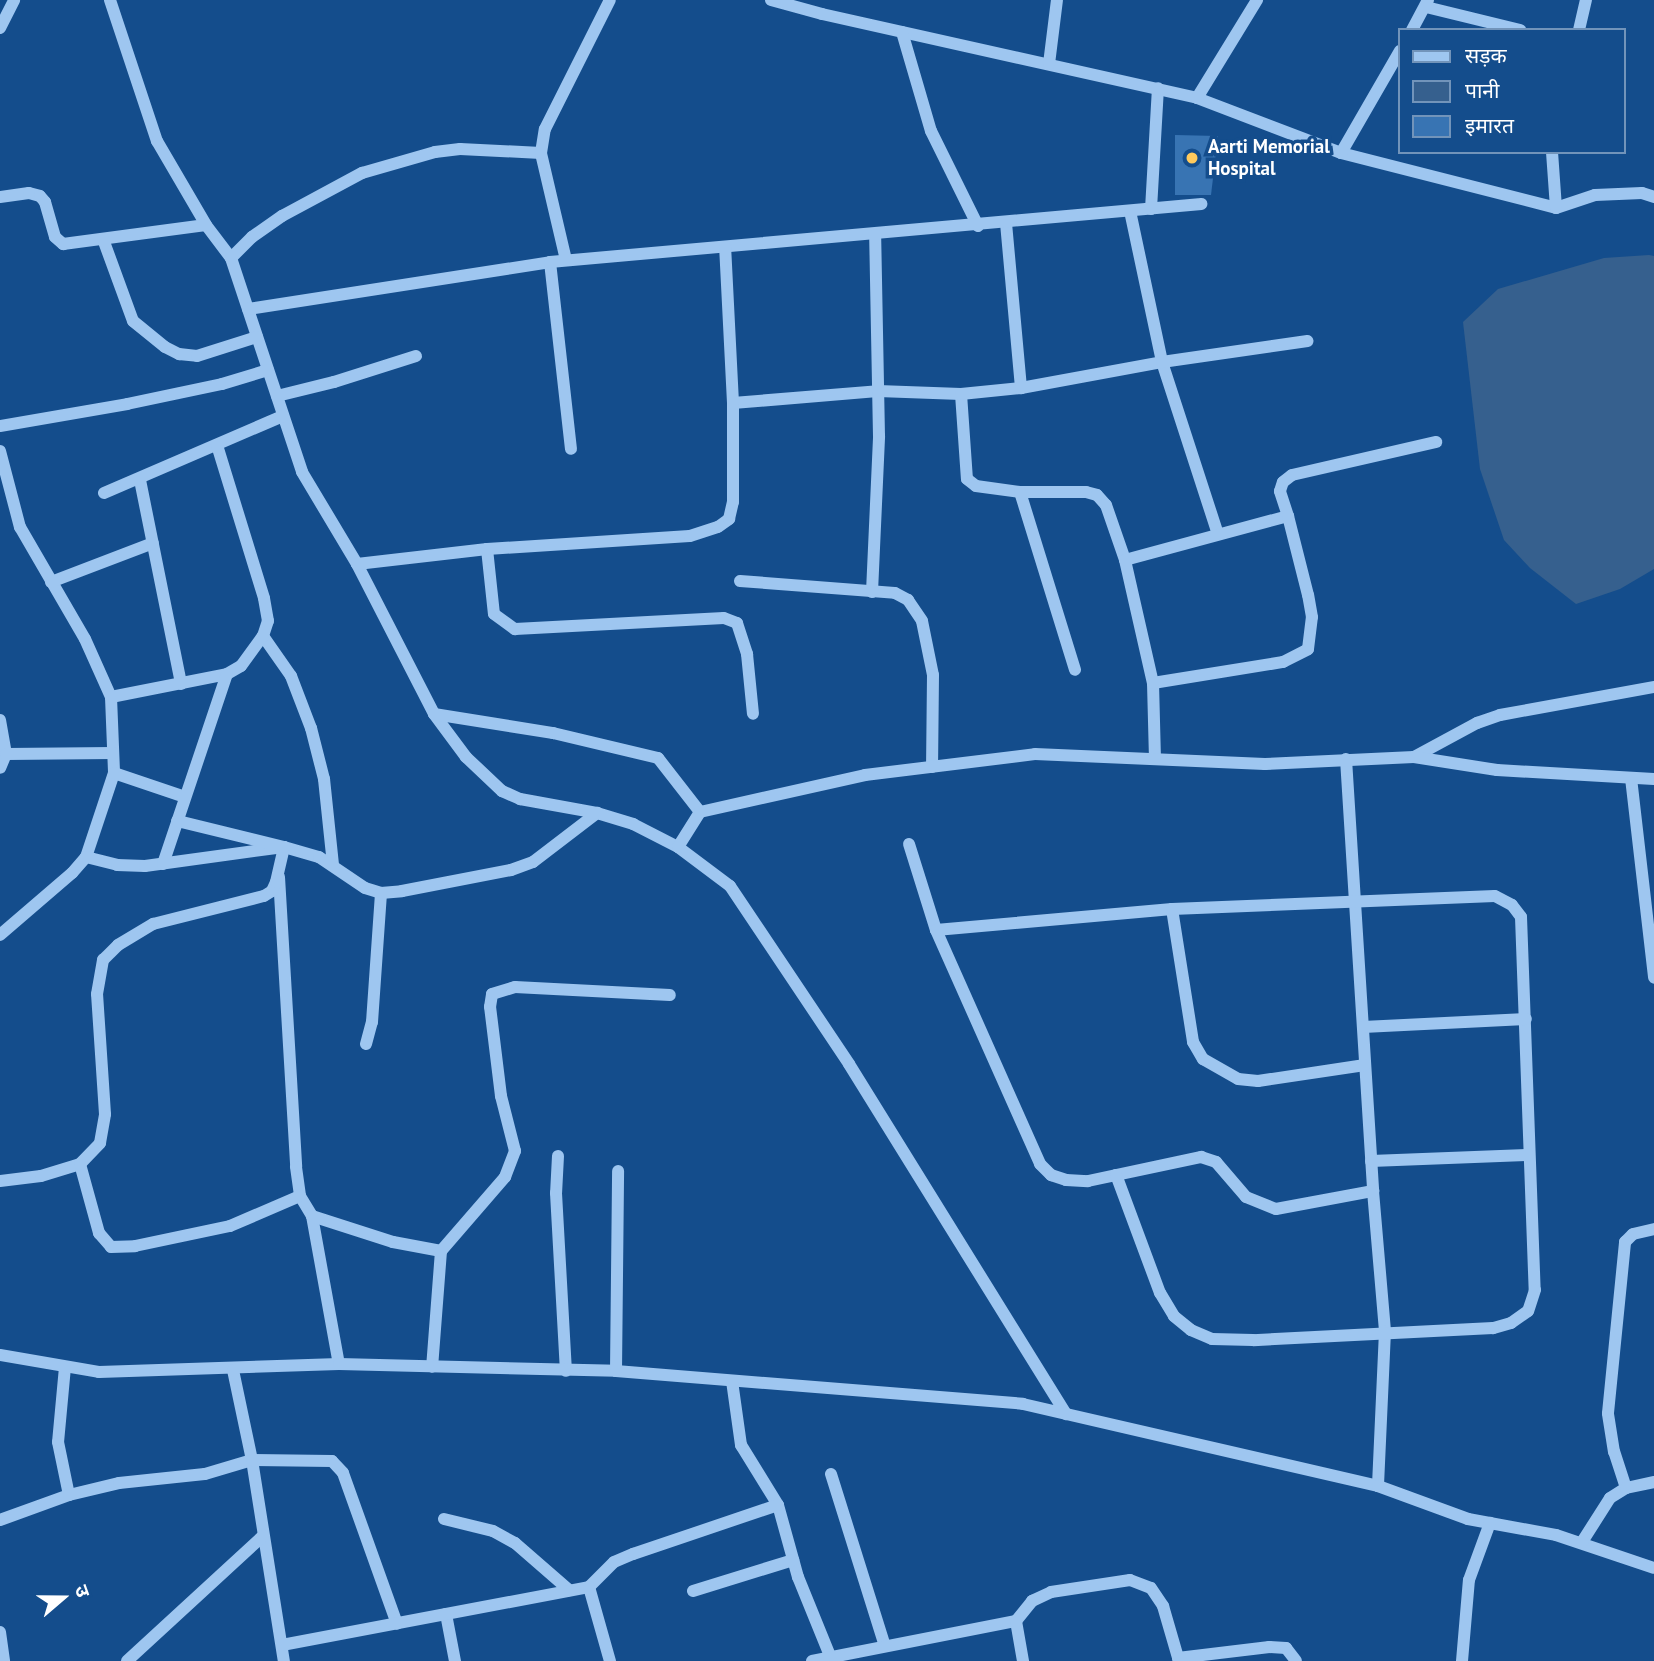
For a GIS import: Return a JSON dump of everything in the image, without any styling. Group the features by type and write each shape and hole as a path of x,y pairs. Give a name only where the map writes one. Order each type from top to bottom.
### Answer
{"street":[{"path":"0,28 14,0"},
{"path":"110,0 157,141 206,225 231,258 302,472 356,564 434,714 466,757 502,791 520,799 597,813 633,824 678,847 730,886 849,1064 1066,1414"},
{"path":"566,260 541,153 545,129 610,0"},
{"path":"771,0 822,14 1197,98 1341,153 1556,208 1595,195 1642,193 1654,197"},
{"path":"822,14 827,0"},
{"path":"1049,64 1057,0"},
{"path":"1197,98 1257,0"},
{"path":"1579,28 1586,0"},
{"path":"1413,28 1427,3 1513,28"},
{"path":"902,32 931,131 978,226"},
{"path":"1341,153 1398,54"},
{"path":"1151,209 1158,88"},
{"path":"231,258 252,237 282,216 362,173 435,152 460,149 541,153"},
{"path":"1552,154 1556,208"},
{"path":"0,197 30,194 40,196 45,202 55,237 63,244 206,225"},
{"path":"248,309 566,260 978,226 1201,204"},
{"path":"1130,211 1162,362 1218,534"},
{"path":"1006,223 1021,388"},
{"path":"872,592 880,436 875,235"},
{"path":"103,239 133,321 165,347 179,354 197,356 257,337"},
{"path":"356,564 487,549 690,536 718,527 729,519 733,502 733,403 725,247"},
{"path":"550,262 571,449"},
{"path":"733,403 878,391 961,394 1021,388 1162,362 1307,341"},
{"path":"277,396 334,383 416,356"},
{"path":"0,426 140,401 268,370"},
{"path":"961,394 967,479 987,489 1086,492 1097,495 1110,513 1125,560 1153,683 1155,759"},
{"path":"104,493 140,480 283,416"},
{"path":"1153,683 1283,662 1308,649 1312,617 1280,491 1283,482 1292,475 1436,442"},
{"path":"111,697 227,674 241,666 263,636 268,621 264,598 217,446"},
{"path":"0,451 20,527 90,648 111,697 114,773 86,857 72,873 0,935"},
{"path":"140,480 181,684"},
{"path":"1020,492 1075,670"},
{"path":"1125,560 1288,516"},
{"path":"51,582 153,542"},
{"path":"487,549 494,614 515,629 724,618 737,623 747,654 753,714"},
{"path":"740,582 895,593 908,600 922,621 933,675 932,767"},
{"path":"263,636 291,676 311,729 324,779 333,865"},
{"path":"163,864 227,674"},
{"path":"1414,757 1477,723 1500,715 1654,687"},
{"path":"434,714 553,733 658,758 700,812"},
{"path":"0,720 6,754 0,768"},
{"path":"6,754 113,753"},
{"path":"678,847 700,812 865,775 1035,754 1265,764 1414,757 1497,770 1654,779"},
{"path":"1346,759 1373,1191 1385,1331 1378,1486"},
{"path":"114,773 186,797"},
{"path":"1631,778 1654,978"},
{"path":"177,821 304,851 333,865 353,881 382,893 511,870 533,862 597,813"},
{"path":"909,844 936,930 1040,1164 1051,1175 1066,1180 1088,1181 1201,1157 1216,1162 1246,1197 1276,1209 1373,1191"},
{"path":"86,857 124,865 163,864 284,847"},
{"path":"0,1181 41,1176 80,1164 100,1143 104,1133 97,994 103,960 125,939 153,924 264,896 272,891 279,874 284,847"},
{"path":"279,874 292,1121 300,1196 312,1216 339,1364"},
{"path":"366,1044 372,1022 382,893"},
{"path":"936,930 1172,909 1495,897 1512,905 1521,917 1535,1290 1528,1311 1511,1323 1493,1328 1385,1331 1253,1340 1212,1339 1191,1330 1174,1317 1160,1293 1116,1175"},
{"path":"1172,909 1193,1042 1203,1059 1238,1079 1258,1081 1365,1065"},
{"path":"432,1367 441,1251 505,1177 515,1151 501,1096 490,1007 492,994 514,987 670,995"},
{"path":"1363,1027 1526,1018"},
{"path":"1371,1161 1528,1155"},
{"path":"558,1156 556,1193 566,1371"},
{"path":"80,1164 99,1233 111,1247 128,1247 230,1226 300,1196"},
{"path":"616,1371 618,1171"},
{"path":"312,1216 393,1242 441,1251"},
{"path":"1626,1488 1614,1452 1608,1413 1625,1242 1633,1234 1654,1229"},
{"path":"0,1355 99,1372 233,1370 339,1364 616,1371 1023,1404 1378,1486 1468,1519 1582,1542 1654,1568"},
{"path":"65,1367 58,1442 69,1494"},
{"path":"233,1370 252,1460 284,1661"},
{"path":"732,1381 741,1445 778,1505 793,1560 830,1656"},
{"path":"0,1520 69,1494 119,1483 205,1474 252,1460 332,1461 343,1473 397,1623"},
{"path":"831,1474 885,1646"},
{"path":"1582,1542 1610,1498 1626,1488 1654,1482"},
{"path":"282,1645 589,1587 614,1562 633,1553 778,1505"},
{"path":"444,1519 493,1531 515,1543 569,1590"},
{"path":"1462,1661 1469,1580 1490,1523"},
{"path":"127,1661 263,1536"},
{"path":"693,1591 793,1560"},
{"path":"812,1661 1016,1621 1032,1601 1051,1592 1130,1580 1151,1588 1163,1606 1178,1659 1269,1647 1286,1648 1296,1661"},
{"path":"589,1587 610,1661"},
{"path":"446,1614 455,1661"},
{"path":"1016,1621 1023,1661"},
{"path":"0,1632 4,1661"}],"water":[{"path":"1654,256 1654,569 1620,589 1576,604 1530,568 1504,540 1480,469 1463,322 1498,289 1604,258"}],"building":[{"path":"1175,135 1218,136 1211,195 1175,195"}],"place":[{"name":"Aarti Memorial Hospital","path":"1192,158"}]}
